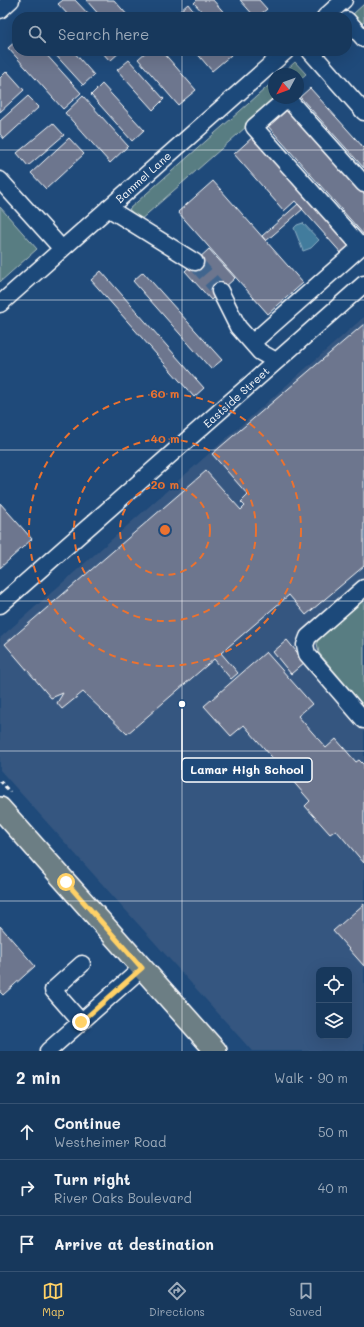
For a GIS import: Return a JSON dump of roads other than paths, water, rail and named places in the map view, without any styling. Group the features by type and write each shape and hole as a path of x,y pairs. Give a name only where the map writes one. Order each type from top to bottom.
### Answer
{"main road":[{"path":"0,808 216,1051"}],"street":[{"path":"0,10 11,0"},
{"path":"352,26 364,39"},
{"name":"Bammel Lane","path":"0,304 280,56"},
{"path":"314,56 364,112"},
{"path":"252,343 362,245 254,127 287,98 364,184"},
{"path":"0,180 62,249"},
{"path":"108,208 195,262"},
{"name":"Eastside Street","path":"0,605 276,360 364,284"},
{"path":"220,291 238,327 260,352 276,360"},
{"path":"364,588 308,637 305,645 308,654 364,720"},
{"path":"81,1022 53,990 82,964"},
{"path":"48,1051 142,968"}],"tunnel":[{"path":"195,262 220,291"}],"place":[{"name":"Lamar High School","path":"182,704"}]}
